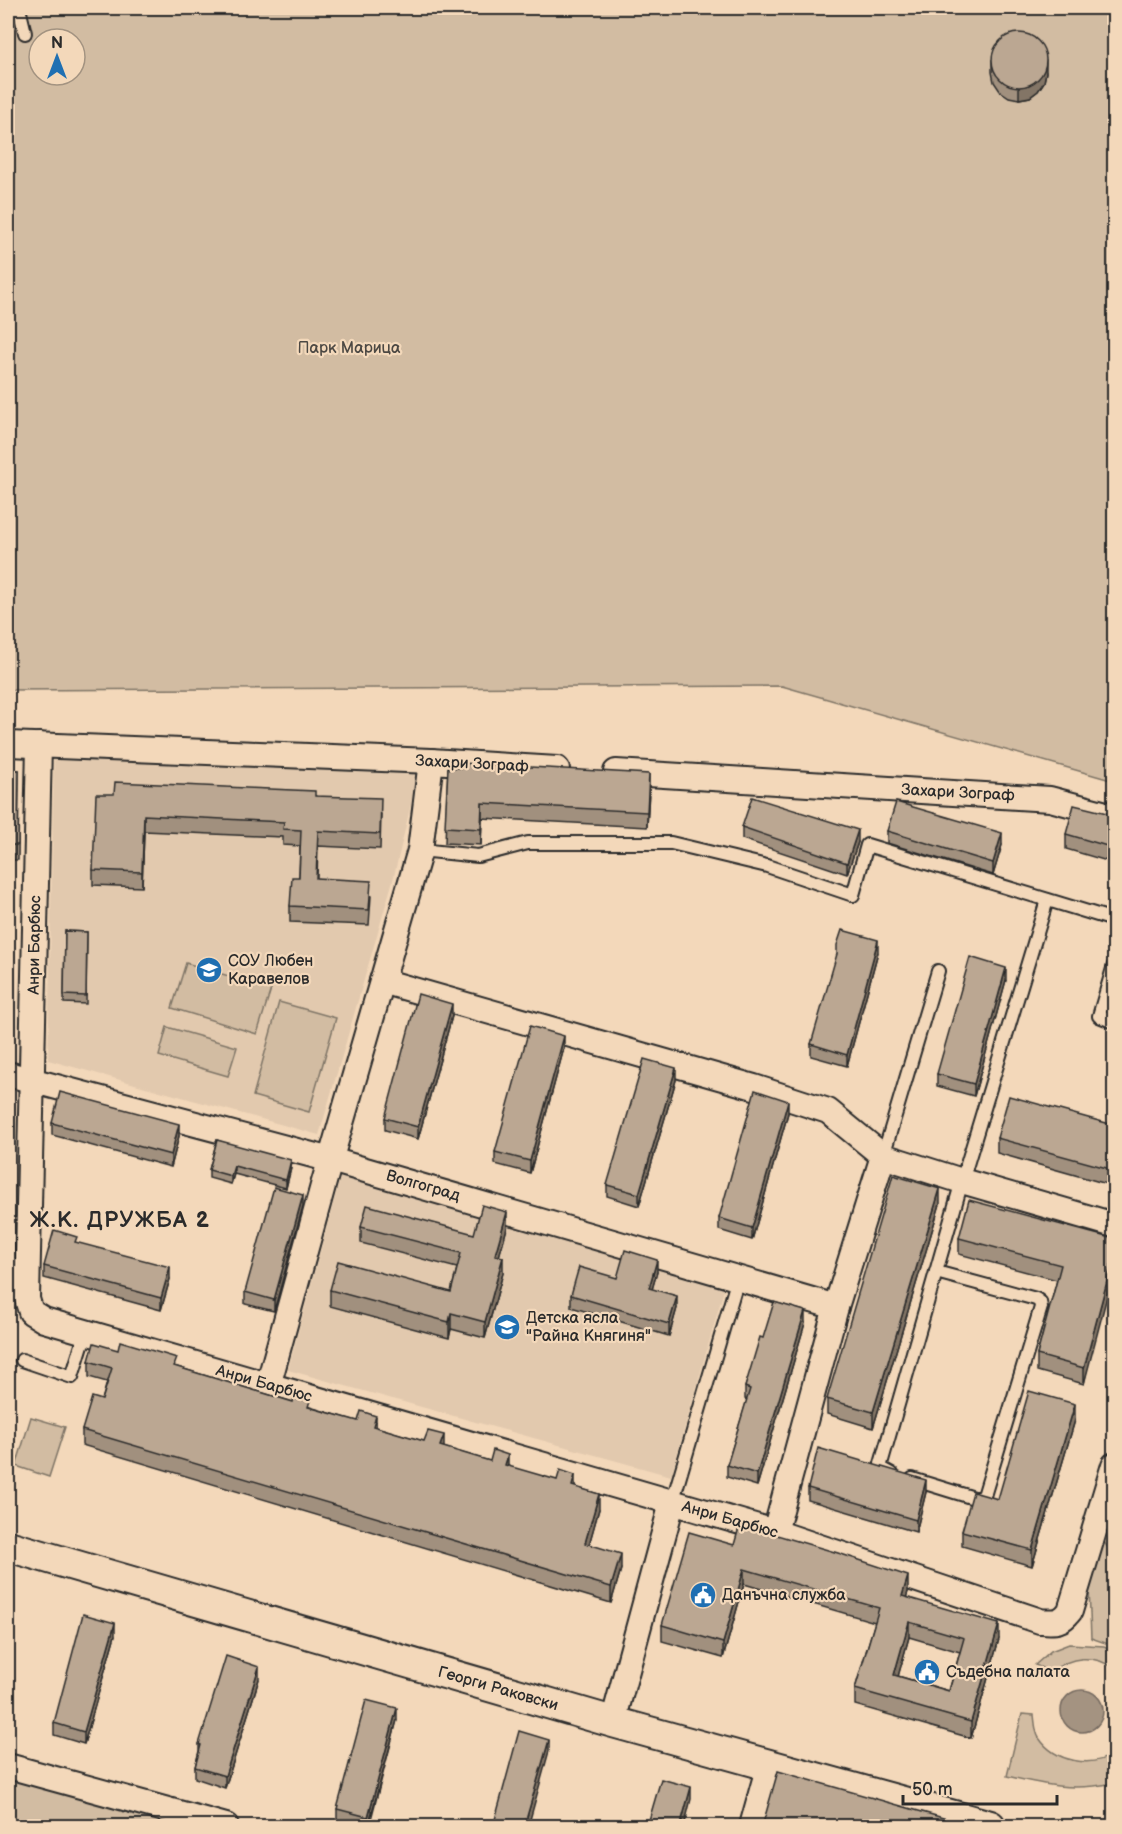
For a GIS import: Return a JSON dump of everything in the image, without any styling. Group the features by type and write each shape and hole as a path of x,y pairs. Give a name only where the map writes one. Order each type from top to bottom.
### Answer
{"street":[{"name":"Захари Зограф","path":"8,744 431,761 574,770"},
{"name":"Анри Барбюс","path":"39,745 27,1299 31,1312 44,1320 775,1532 1041,1621 1063,1620 1070,1611 1114,1466"},
{"path":"268,1386 420,850 431,761"},
{"name":"Захари Зограф","path":"598,771 1050,799 1114,816"},
{"path":"382,981 754,1087 828,1111 883,1156 1114,1224"},
{"name":"Волгоград","path":"8,1074 332,1160 836,1307"},
{"path":"775,1532 836,1307 883,1156"},
{"path":"613,1722 672,1503"},
{"name":"Георги Раковски","path":"8,1546 613,1722 990,1827"},
{"path":"8,1766 226,1827"},
{"path":"752,1827 769,1766"}],"lane":[{"path":"19,8 26,33"},
{"path":"420,850 478,856 528,843 671,843 767,866 853,895 867,845 1114,920"},
{"path":"936,1272 1041,1302 984,1496 979,1498 885,1472 881,1468 936,1272 962,1181 1047,900"},
{"path":"1114,965 1099,1016 1114,1022"},
{"path":"883,1156 938,971"},
{"path":"672,1503 738,1278"},
{"path":"22,1360 72,1377 86,1332"}],"shaded area":[{"name":"СОУ Любен Каравелов","path":"54,755 414,773 416,783 393,880 319,1135 48,1060"},
{"name":"Детска ясла \"Райна Княгиня\"","path":"341,1175 726,1283 671,1476 288,1370"},
{"path":"1082,1690 1097,1696 1103,1711 1097,1726 1082,1732 1067,1726 1061,1711 1067,1696"}],"green space":[{"name":"Парк Марица","path":"8,8 1114,8 1114,781 782,686 8,690"},
{"path":"186,963 271,989 257,1034 172,1008"},
{"path":"279,1002 336,1018 309,1112 253,1096"},
{"path":"167,1027 237,1047 228,1076 159,1056"},
{"path":"31,1417 65,1427 49,1477 16,1466"},
{"path":"1103,1540 1114,1557 1114,1646 1091,1638 1089,1587"},
{"path":"1069,1644 1104,1646 1114,1651 1114,1668 1098,1660 1090,1659 1074,1660 1051,1672 1035,1665 1051,1651"},
{"path":"1022,1714 1034,1715 1039,1738 1054,1753 1064,1758 1085,1762 1095,1761 1114,1753 1114,1783 1073,1787 1007,1776"},
{"path":"8,1772 200,1826 8,1826"}],"building":[{"path":"8,8 13,8 14,14 8,16"},
{"path":"1019,33 1029,35 1038,41 1044,50 1046,60 1044,70 1038,79 1029,85 1019,87 1009,85 1000,79 994,70 992,60 994,50 1000,41 1009,35"},
{"path":"461,763 649,774 647,812 482,803 481,829 445,827 448,767 460,768"},
{"path":"8,770 19,770 18,845 8,845"},
{"path":"115,782 315,791 315,796 381,798 380,834 318,831 316,878 371,881 369,910 290,906 292,877 299,877 301,830 283,829 284,822 144,815 142,872 93,870 96,794 114,794"},
{"path":"752,797 858,830 847,863 742,827"},
{"path":"896,802 1002,833 993,863 887,831"},
{"path":"1074,805 1114,814 1114,848 1066,834"},
{"path":"842,930 878,940 847,1055 811,1044"},
{"path":"65,931 87,932 86,996 64,995"},
{"path":"970,957 1006,968 974,1084 937,1074"},
{"path":"418,994 452,1004 418,1127 385,1118"},
{"path":"530,1026 564,1036 530,1161 495,1152"},
{"path":"644,1059 676,1068 639,1194 607,1185"},
{"path":"755,1090 788,1101 752,1228 719,1218"},
{"path":"60,1092 179,1124 171,1155 52,1123"},
{"path":"1009,1096 1110,1124 1114,1109 1114,1170 997,1138"},
{"path":"217,1140 291,1160 286,1180 234,1166 231,1176 209,1170"},
{"path":"893,1175 940,1189 873,1412 827,1399"},
{"path":"274,1187 303,1195 274,1300 245,1292"},
{"path":"969,1200 1114,1239 1114,1255 1084,1368 1037,1355 1061,1265 959,1238"},
{"path":"367,1205 474,1234 482,1205 507,1212 495,1255 503,1257 485,1322 451,1313 449,1322 330,1290 338,1261 451,1292 461,1253 361,1227"},
{"path":"54,1230 77,1237 75,1242 170,1267 161,1298 44,1266"},
{"path":"625,1250 657,1260 649,1288 677,1296 669,1324 571,1295 579,1267 617,1278"},
{"path":"774,1302 805,1311 757,1474 727,1465 750,1389 745,1387 760,1337 763,1338"},
{"path":"120,1341 177,1358 174,1366 293,1402 295,1392 311,1397 308,1407 358,1421 361,1411 376,1416 373,1426 424,1441 428,1431 444,1435 440,1446 490,1461 493,1450 508,1455 505,1465 557,1480 560,1470 575,1475 572,1486 599,1494 585,1543 621,1554 611,1587 82,1430 92,1397 102,1400 112,1368 89,1361 94,1343 118,1350"},
{"path":"1029,1391 1075,1404 1032,1550 962,1531 973,1492 998,1499"},
{"path":"818,1448 926,1480 916,1520 808,1488"},
{"path":"740,1524 838,1553 908,1576 902,1596 999,1624 971,1722 855,1689 879,1608 744,1569 723,1643 662,1625 689,1532 734,1545","holes":["909,1622 964,1638 949,1691 894,1675"]},
{"path":"83,1614 115,1623 84,1732 54,1723"},
{"path":"226,1656 259,1667 225,1776 195,1767 201,1745 199,1744"},
{"path":"366,1700 397,1708 368,1817 337,1809"},
{"path":"519,1731 549,1740 524,1827 493,1827"},
{"path":"778,1771 975,1827 762,1827"},
{"path":"661,1779 691,1787 680,1827 647,1827"}],"place":[{"name":"СОУ Любен Каравелов","path":"209,970"},
{"name":"Детска ясла \"Райна Княгиня\"","path":"507,1327"},
{"name":"Данъчна служба","path":"703,1595"},
{"name":"Съдебна палата","path":"927,1672"}],"district":[{"name":"Ж.К. ДРУЖБА 2","path":"120,1220"}]}
